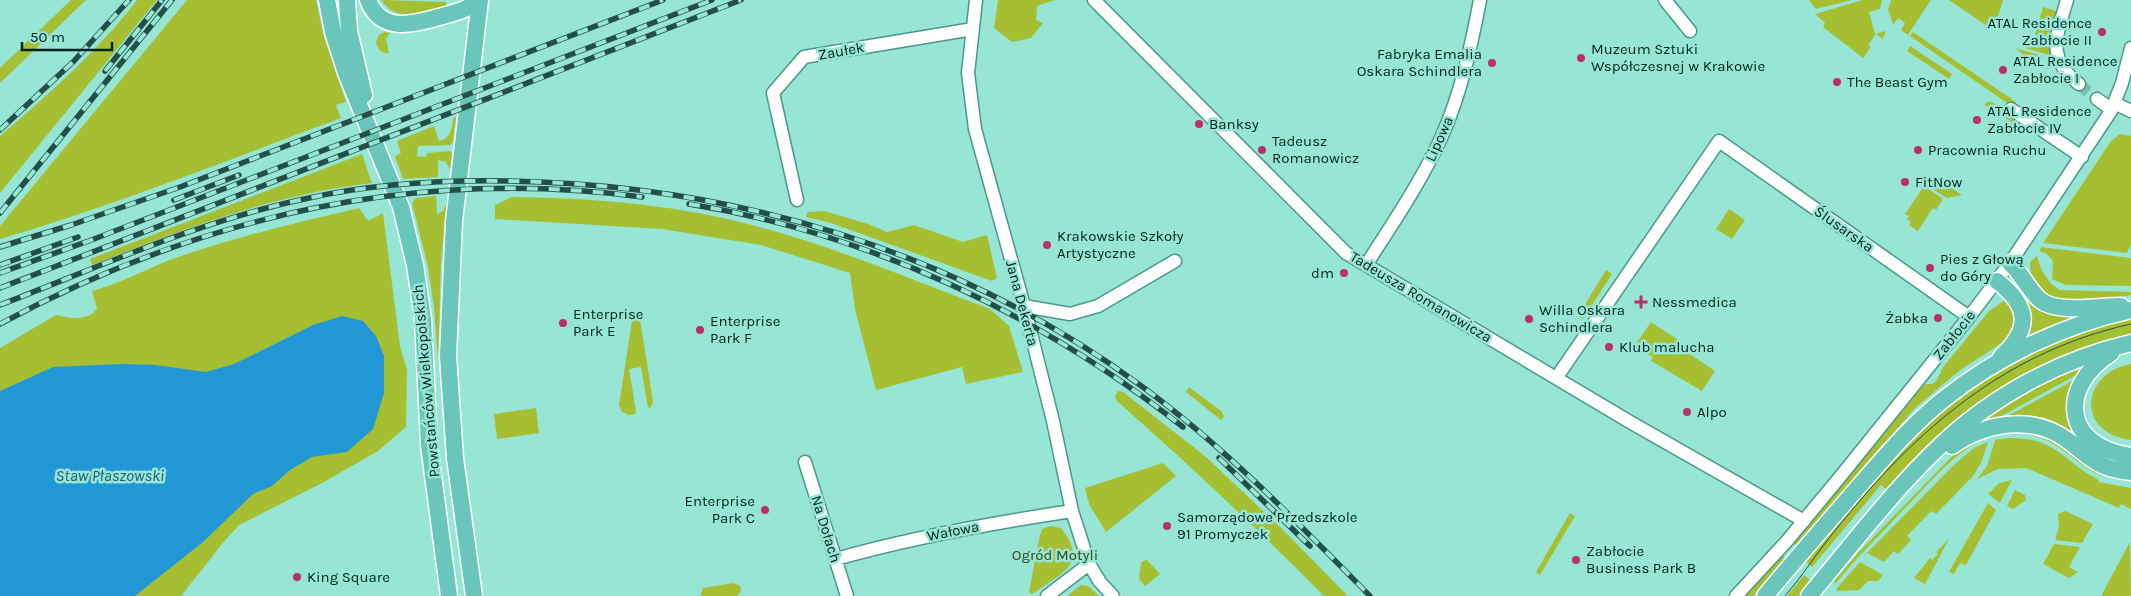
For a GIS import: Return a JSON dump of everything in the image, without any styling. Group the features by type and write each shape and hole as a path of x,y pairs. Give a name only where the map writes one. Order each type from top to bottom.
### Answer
{"main road":[{"name":"Powstańców Wielkopolskich","path":"327,0 333,32 346,73 401,207 420,291 429,445 448,596"},
{"path":"347,0 349,30 356,66 376,146"},
{"path":"368,0 374,11 385,20 407,25 456,12 480,1"},
{"name":"Powstańców Wielkopolskich","path":"473,595 454,458 448,356 454,221 480,1"},
{"path":"2010,263 2024,276 2037,296 2052,306 2069,309 2131,308"},
{"path":"1991,367 2015,341 2023,318 2015,296 1997,281"},
{"path":"1765,596 1893,447 1943,400 1991,367 2027,347 2065,330 2131,308"},
{"path":"2130,343 2110,353 2088,371 2079,387 2075,407 2080,426 2091,441 2108,451 2131,456"},
{"path":"1809,596 1908,480 1942,444 1973,418 2003,397 2063,365 2130,343"},
{"path":"1908,480 1960,441 1986,428 2008,424 2029,425 2050,431 2067,440 2099,465 2131,472"}],"street":[{"name":"Jana Dekerta","path":"976,0 968,73 975,129 1024,306 1072,511 1089,564 1100,582 1113,596"},
{"name":"Tadeusza Romanowicza","path":"1094,0 1335,243 1366,265 1673,447 1804,521"},
{"name":"Lipowa","path":"1366,265 1410,196 1442,136 1464,75 1480,0"},
{"path":"1665,0 1690,31"},
{"path":"2067,0 2056,37 2056,53 2062,68 2068,76 2079,84"},
{"name":"Zaułek","path":"797,200 773,93 804,57 973,29"},
{"name":"Zabłocie","path":"1736,596 1804,521 1969,317 2010,263 2082,157 2113,106 2131,48"},
{"path":"2097,99 2113,106 2131,110"},
{"path":"2011,109 2082,157"},
{"name":"Ślusarska","path":"1562,371 1719,141 1969,317"},
{"path":"1024,306 1070,314 1098,306 1175,261"},
{"name":"Na Dołach","path":"805,462 847,596"},
{"name":"Wałowa","path":"836,559 876,547 956,530 1072,511"},
{"path":"1046,596 1089,564"}],"green space":[{"path":"71,0 86,0 0,83 0,68"},
{"path":"137,0 157,0 0,193 0,136 55,88 106,37"},
{"path":"187,0 316,0 324,37 346,102 336,105 341,118 129,197 0,239 0,226"},
{"path":"381,0 446,2 448,8 421,14 404,15 388,7"},
{"path":"998,0 1055,0 1037,6 1036,20 1043,23 1031,38 1012,42 994,28"},
{"path":"1809,0 1852,0 1816,9"},
{"path":"1863,0 1882,0 1880,9 1869,12 1875,34 1886,31 1883,39 1876,34 1868,45 1871,47 1863,58 1823,27 1825,23 1815,14"},
{"path":"1891,0 1931,0 1908,35 1901,30 1905,23 1898,18 1893,25 1888,9"},
{"path":"1949,0 2003,0 1996,23 1993,22 1990,28"},
{"path":"2043,7 2059,12 2052,40 2035,35"},
{"path":"384,32 390,33 386,39 389,53 380,51 376,42 379,35"},
{"path":"1913,32 2016,102 2013,107 1910,36"},
{"path":"2031,36 2052,42 2053,56 2025,48"},
{"path":"1910,46 1952,74 1949,79 1907,51"},
{"path":"2015,48 2043,56 2037,65"},
{"path":"1987,102 1992,102 2026,125 2019,122 2016,125 1985,105"},
{"path":"456,117 453,142 450,145 418,146 417,156 426,157 427,153 450,151 452,154 450,170 446,162 438,160 438,177 403,179 395,156 401,153 397,141 434,126 439,141 443,140 451,129 453,118"},
{"path":"2120,134 2131,136 2131,244 2127,253 2043,243 2111,141"},
{"path":"362,154 372,183 300,195 265,204 195,226 92,265 90,259"},
{"path":"1941,181 1962,195 1947,198 1934,190"},
{"path":"1924,186 1943,199 1936,210 1933,208 1918,231 1909,225 1911,222 1907,219 1909,216 1905,214"},
{"path":"436,196 437,214 443,211 447,202 441,263 438,363 434,307 428,267 412,203 416,198"},
{"path":"512,197 607,201 670,208 732,220 792,236 990,309 1009,326 1023,372 966,384 962,367 876,390 855,309 850,273 761,245 662,229 495,219 495,205"},
{"path":"359,208 368,221 383,213 400,346 407,370 406,427 378,451 324,482 239,525 181,596 30,596 224,390 0,417 0,348 56,315 78,318 88,316 97,309 92,291 115,284 170,260 247,236"},
{"path":"1729,209 1745,220 1732,239 1716,229"},
{"path":"824,211 868,224 887,232 914,225 963,242 987,235 997,278 992,281 831,223 806,217 808,212"},
{"path":"2041,247 2131,258 2131,286 2066,285 2052,279 2053,261 2047,254 2040,251"},
{"path":"2037,256 2045,276 2060,290 2131,292 2131,295 2084,302 2053,298 2041,291 2033,279 2030,262"},
{"path":"1606,270 1612,274 1583,319 1578,316"},
{"path":"2018,281 2045,312 2064,315 2096,311 2023,340 2029,317 2027,306 2015,285"},
{"path":"2005,300 2010,303 2015,313 2012,330 2006,340 1959,371 1915,408 1796,546 1793,543 1923,384 1932,384 1937,380 1943,367 1989,311"},
{"path":"636,316 640,319 653,402 651,407 648,408 641,367 629,369 636,411 635,414 629,415 622,412 619,405 632,321"},
{"path":"2131,319 2131,336 2059,359 1889,492 1881,485 1812,567 1804,560 1902,448 1951,403 2007,366 2036,351 2099,327"},
{"path":"1651,322 1680,341 1678,346 1715,371 1702,391 1651,361 1653,357 1634,347"},
{"path":"2131,364 2131,440 2113,435 2100,426 2093,415 2091,402 2094,390 2102,378 2115,369"},
{"path":"2085,365 2080,373 1994,420 1981,423 2034,388"},
{"path":"2076,379 2069,405 2115,458 2131,465 2116,464 2004,418"},
{"path":"1189,387 1221,411 1224,416 1221,420 1186,392"},
{"path":"1118,391 1123,392 1205,456 1279,526 1348,596 1324,596 1170,448 1117,401 1115,396"},
{"path":"536,408 539,433 497,439 494,414"},
{"path":"2013,429 2049,436 2100,472 2101,476 2046,440 2034,436 2003,434 2001,432"},
{"path":"1989,437 1976,443 1943,468 1836,583 1833,582 1858,553 1960,448 1968,443"},
{"path":"2008,438 2038,441 2058,452 2086,473 2099,480 2099,482 2131,488 2131,509 2121,504 2119,508 2026,468 1998,469 1977,479 1987,466 1995,440"},
{"path":"1988,442 1981,463 1973,476 1936,514 1931,511 1907,536 1911,540 1898,554 1894,551 1884,562 1867,553 1954,465 1974,448"},
{"path":"1163,463 1176,476 1106,532 1089,504 1085,488"},
{"path":"2012,480 2000,503 1988,494 1999,483"},
{"path":"2015,490 2025,495 2026,500 2013,509 2007,506"},
{"path":"1988,503 1996,510 1966,565 1960,563 1954,574 1949,572"},
{"path":"2065,511 2093,524 2082,543 2055,540 2059,526 2058,514"},
{"path":"1570,513 1575,516 1540,575 1536,572"},
{"name":"Ogród Motyli","path":"1051,526 1061,528 1073,551 1072,560 1061,574 1032,594 1029,592 1040,535 1042,529"},
{"path":"1949,539 1925,584 1914,578 1930,558 1932,560 1938,554 1936,552"},
{"path":"2130,542 2131,596 2101,596"},
{"path":"2054,544 2080,547 2069,567 2078,572 2069,578 2043,564"},
{"path":"1782,556 1786,559 1754,596 1746,596"},
{"path":"1146,559 1160,574 1145,586 1139,579 1141,563"},
{"path":"1860,562 1883,575 1878,581 1868,581 1859,590 1838,591 1836,589"},
{"path":"1804,575 1812,582 1800,596 1787,596"},
{"path":"734,583 740,586 741,591 737,596 700,596 703,588"},
{"path":"1081,585 1088,586 1099,596 1067,596"}],"water":[{"name":"Staw Płaszowski","path":"342,316 363,321 376,336 384,356 384,393 373,429 347,452 312,457 290,470 272,486 253,494 203,542 135,596 0,596 0,391 53,367 123,364 155,365 206,372 234,364 313,325"}],"tunnel":[{"path":"2079,84 2097,99"}],"tram line":[{"path":"1785,596 1826,542 1889,468 1923,435 1959,405 1998,378 2039,356 2083,337 2131,324"}],"railway":[{"path":"0,130 74,61 129,0"},
{"path":"105,71 162,0"},
{"path":"0,213 172,0"},
{"path":"0,247 71,225 180,187 663,0"},
{"path":"0,273 94,239 712,0"},
{"path":"0,288 741,0"},
{"path":"174,200 239,175"},
{"path":"0,305 191,231 269,207 357,189 432,182 481,181 591,185 675,195 758,212 840,234 919,262 996,297 1070,338 1140,385 1202,434 1260,486 1370,596"},
{"path":"0,324 76,286 153,254 231,228 311,209 392,196 474,189 557,189 642,197"},
{"path":"689,204 756,217 822,235 886,258 949,284 1011,314 1071,349 1128,386 1183,427"},
{"path":"0,265 78,237"},
{"path":"1219,458 1310,546"}],"place":[{"name":"ATAL Residence Zabłocie II","path":"2102,32"},
{"name":"Muzeum Sztuki Współczesnej w Krakowie","path":"1581,58"},
{"name":"Fabryka Emalia Oskara Schindlera","path":"1492,63"},
{"name":"ATAL Residence Zabłocie I","path":"2003,70"},
{"name":"The Beast Gym","path":"1837,82"},
{"name":"ATAL Residence Zabłocie IV","path":"1977,120"},
{"name":"Banksy","path":"1199,124"},
{"name":"Tadeusz Romanowicz","path":"1262,150"},
{"name":"Pracownia Ruchu","path":"1918,150"},
{"name":"FitNow","path":"1905,182"},
{"name":"Krakowskie Szkoły Artystyczne","path":"1047,245"},
{"name":"Pies z Głową do Góry","path":"1930,268"},
{"name":"dm","path":"1344,273"},
{"name":"Nessmedica","path":"1641,302"},
{"name":"Żabka","path":"1938,318"},
{"name":"Willa Oskara Schindlera","path":"1529,319"},
{"name":"Enterprise Park E","path":"563,323"},
{"name":"Enterprise Park F","path":"700,330"},
{"name":"Klub malucha","path":"1609,347"},
{"name":"Alpo","path":"1687,412"},
{"name":"Enterprise Park C","path":"765,510"},
{"name":"Samorządowe Przedszkole 91 Promyczek","path":"1167,526"},
{"name":"Zabłocie Business Park B","path":"1576,560"},
{"name":"King Square","path":"297,577"}]}
